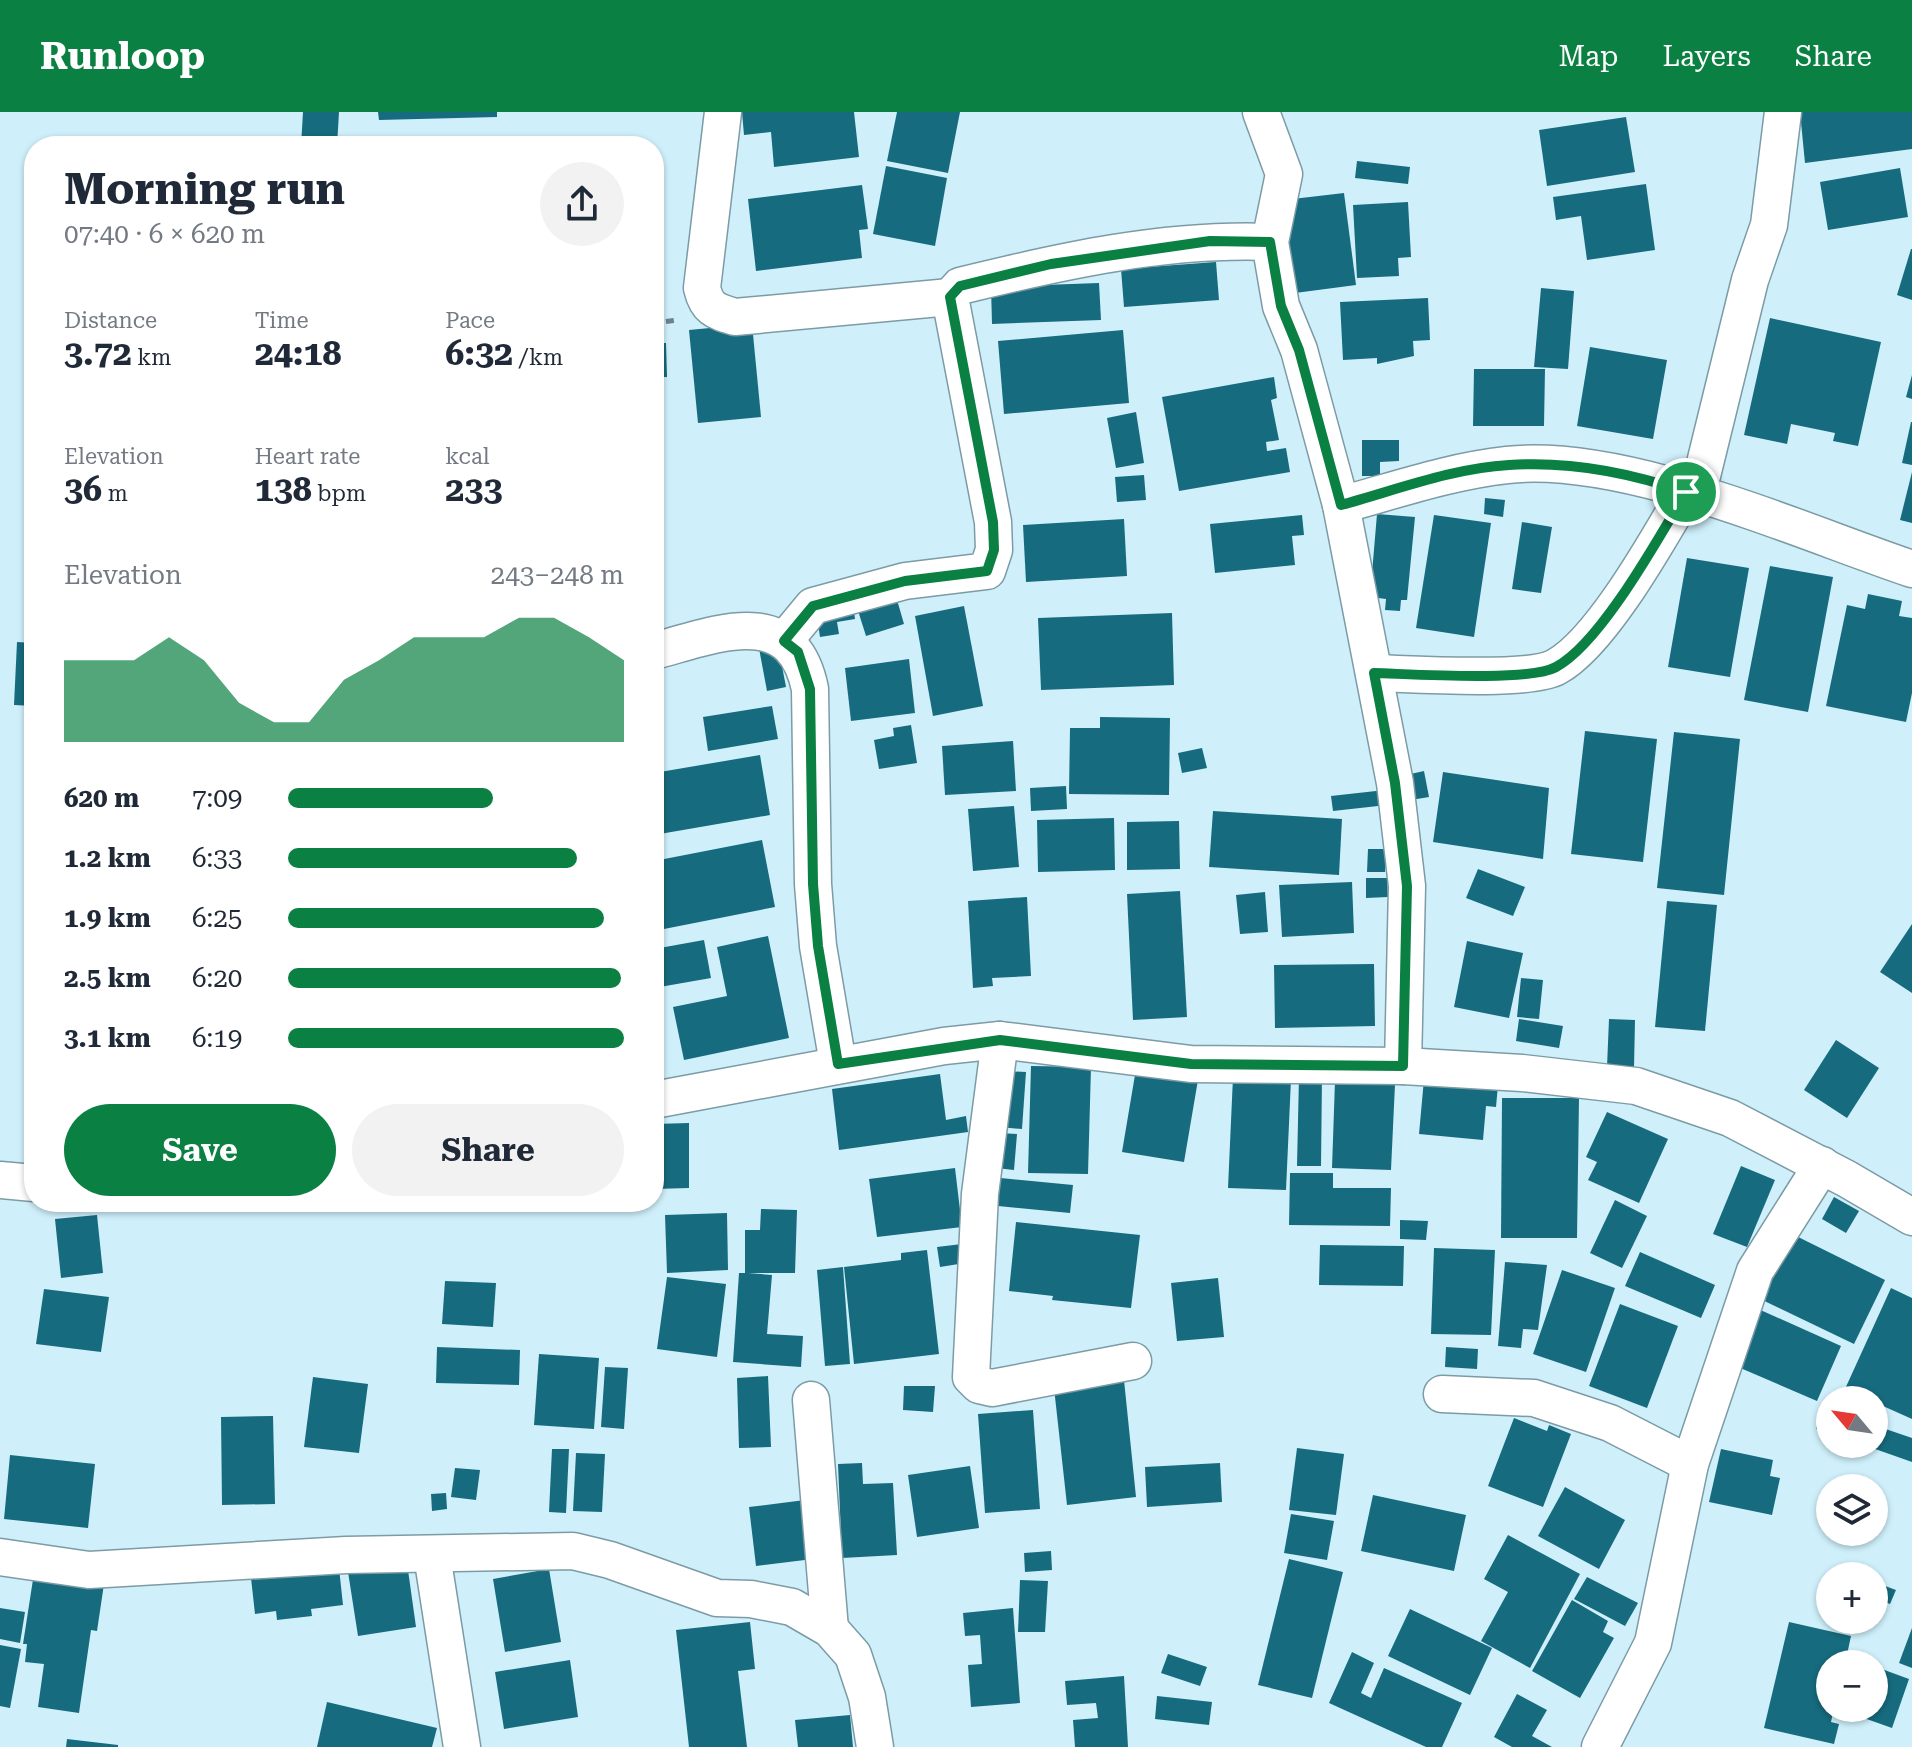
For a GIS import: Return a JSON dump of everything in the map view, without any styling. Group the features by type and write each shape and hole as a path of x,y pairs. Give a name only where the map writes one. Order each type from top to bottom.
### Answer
{"street":[{"path":"723,112 702,288 705,303 714,311 735,317 950,297 960,286 1051,264 1210,241 1270,242"},
{"path":"1261,112 1284,174 1270,242 1281,306 1299,350 1341,505 1395,783 1407,886 1403,1066"},
{"path":"1374,673 1500,675 1554,669 1579,650 1638,573 1691,494 1750,280 1769,225 1783,112"},
{"path":"784,641 813,606 905,581 987,571 994,550 993,522 950,297"},
{"path":"1341,505 1441,477 1509,465 1583,468 1691,494 1912,569"},
{"path":"664,649 755,629 784,641 798,652 810,689 813,884 818,946 838,1064"},
{"path":"1000,1040 980,1194 971,1377 979,1385 992,1388 1133,1361"},
{"path":"664,1098 838,1064 1000,1040 1191,1064 1403,1066 1522,1073 1636,1086 1730,1118 1822,1165 1912,1217"},
{"path":"1600,1747 1653,1643 1690,1464 1755,1271 1822,1165"},
{"path":"0,1180 24,1182"},
{"path":"1442,1394 1534,1398 1610,1423 1690,1464"},
{"path":"811,1400 830,1629"},
{"path":"0,1557 89,1570 346,1555 573,1551 610,1560 717,1598 751,1599 792,1607 830,1629 853,1655 867,1697 875,1747"},
{"path":"432,1555 462,1747"}],"building":[{"path":"303,112 339,112 338,136 302,136"},
{"path":"378,112 497,112 497,117 379,120"},
{"path":"742,112 854,112 859,157 774,167 771,132 744,135"},
{"path":"897,112 960,112 948,173 887,161"},
{"path":"1800,112 1912,112 1912,149 1805,163"},
{"path":"1626,117 1635,172 1547,186 1539,130"},
{"path":"1357,161 1410,167 1408,184 1355,178"},
{"path":"886,166 947,178 935,246 873,234"},
{"path":"1900,168 1908,217 1828,230 1820,182"},
{"path":"1646,184 1655,250 1587,260 1581,216 1556,220 1553,197"},
{"path":"862,185 868,229 859,230 862,258 756,271 748,199"},
{"path":"1344,193 1356,285 1295,293 1284,200"},
{"path":"1408,202 1411,257 1398,258 1399,276 1357,278 1353,205"},
{"path":"1912,249 1912,300 1897,295"},
{"path":"1216,262 1219,300 1124,307 1121,269"},
{"path":"1099,283 1101,320 992,324 991,287"},
{"path":"1541,288 1574,291 1568,369 1534,367"},
{"path":"1428,298 1430,340 1413,341 1414,356 1377,364 1377,358 1343,360 1340,302"},
{"path":"1770,318 1881,342 1858,446 1833,441 1835,433 1791,424 1787,444 1744,435"},
{"path":"752,324 761,417 698,423 689,330"},
{"path":"1123,330 1129,403 1004,414 998,341"},
{"path":"664,343 666,343 667,377 664,377"},
{"path":"1590,347 1667,360 1653,439 1577,426"},
{"path":"1474,369 1545,369 1544,426 1473,426"},
{"path":"1912,375 1912,399 1906,397"},
{"path":"1274,377 1277,398 1271,400 1279,440 1266,442 1267,451 1286,448 1290,472 1179,491 1162,397"},
{"path":"1136,412 1144,463 1116,468 1107,418"},
{"path":"1912,422 1912,465 1902,463"},
{"path":"1362,440 1399,440 1399,461 1380,462 1380,476 1362,476"},
{"path":"1912,472 1912,523 1900,520"},
{"path":"1144,475 1146,500 1117,502 1115,477"},
{"path":"1485,498 1505,500 1503,517 1484,514"},
{"path":"1377,514 1415,517 1407,600 1401,600 1400,611 1385,610 1386,599 1370,597"},
{"path":"1302,515 1304,535 1292,536 1295,565 1215,573 1210,524"},
{"path":"1434,515 1491,523 1474,637 1416,628"},
{"path":"1124,519 1127,576 1026,582 1023,525"},
{"path":"1522,522 1552,527 1541,593 1512,589"},
{"path":"1687,558 1749,568 1730,677 1668,667"},
{"path":"1770,566 1833,577 1808,712 1744,700"},
{"path":"893,586 904,624 866,636 854,598"},
{"path":"1868,594 1902,601 1899,616 1912,618 1912,693 1906,722 1826,706 1847,605 1865,609"},
{"path":"853,603 855,619 837,622 839,634 820,637 816,610"},
{"path":"964,606 983,706 933,716 915,616"},
{"path":"1172,613 1174,685 1041,690 1038,618"},
{"path":"777,640 786,687 767,691 758,643"},
{"path":"17,642 24,642 24,706 14,705"},
{"path":"909,659 915,713 851,721 845,668"},
{"path":"772,706 778,739 708,751 703,717"},
{"path":"1100,717 1170,718 1169,795 1069,794 1070,728 1100,728"},
{"path":"911,725 917,763 879,769 874,740 894,736 893,728"},
{"path":"1585,731 1657,739 1643,862 1571,854"},
{"path":"1674,732 1740,739 1724,895 1657,888"},
{"path":"1013,741 1016,791 945,795 942,746"},
{"path":"1202,748 1207,768 1182,773 1178,753"},
{"path":"760,755 770,815 664,833 664,771"},
{"path":"1424,771 1429,797 1411,800 1406,775"},
{"path":"1443,772 1549,788 1543,859 1433,842"},
{"path":"1066,786 1067,809 1031,811 1030,788"},
{"path":"1385,790 1387,805 1333,811 1331,796"},
{"path":"1014,806 1019,867 973,871 968,809"},
{"path":"1213,811 1342,819 1339,875 1209,867"},
{"path":"1114,818 1115,870 1038,872 1037,820"},
{"path":"1179,821 1180,869 1127,870 1127,822"},
{"path":"762,840 775,907 664,929 664,859"},
{"path":"1368,849 1386,849 1385,872 1367,872"},
{"path":"1478,869 1525,887 1513,916 1466,898"},
{"path":"1366,878 1387,878 1388,897 1366,898"},
{"path":"1352,882 1354,933 1282,937 1279,885"},
{"path":"1180,891 1187,1017 1133,1020 1127,894"},
{"path":"1265,892 1268,932 1240,934 1236,895"},
{"path":"1027,897 1031,976 992,978 993,986 973,988 968,901"},
{"path":"1667,901 1717,905 1705,1031 1655,1027"},
{"path":"1912,924 1912,993 1880,972"},
{"path":"768,936 789,1038 684,1060 673,1007 727,996 717,947"},
{"path":"704,940 711,978 664,986 664,947"},
{"path":"1467,941 1523,953 1509,1018 1454,1007"},
{"path":"1374,964 1375,1026 1275,1028 1274,965"},
{"path":"1521,978 1543,980 1539,1019 1517,1017"},
{"path":"1519,1019 1563,1026 1559,1048 1516,1041"},
{"path":"1609,1019 1635,1020 1634,1068 1607,1067"},
{"path":"1836,1040 1879,1068 1847,1118 1804,1090"},
{"path":"1137,1063 1199,1074 1184,1162 1122,1152"},
{"path":"1031,1066 1091,1067 1088,1174 1028,1173"},
{"path":"1002,1071 1026,1072 1022,1129 999,1127"},
{"path":"940,1074 946,1120 966,1116 968,1132 839,1150 832,1089"},
{"path":"1299,1076 1322,1076 1321,1166 1297,1166"},
{"path":"1233,1077 1291,1079 1286,1190 1228,1188"},
{"path":"1424,1079 1498,1085 1496,1107 1486,1106 1483,1140 1419,1134"},
{"path":"1335,1081 1395,1084 1391,1170 1332,1168"},
{"path":"1502,1098 1579,1098 1577,1238 1501,1238"},
{"path":"1607,1112 1668,1139 1639,1203 1588,1180 1597,1162 1586,1157"},
{"path":"689,1123 689,1188 664,1189 664,1124"},
{"path":"999,1133 1017,1134 1014,1170 996,1168"},
{"path":"1741,1166 1775,1180 1747,1247 1713,1234"},
{"path":"955,1168 962,1227 877,1237 869,1179"},
{"path":"1290,1173 1333,1173 1333,1188 1391,1188 1390,1226 1289,1225"},
{"path":"991,1177 1073,1185 1070,1213 988,1205"},
{"path":"1834,1197 1859,1211 1846,1233 1822,1219"},
{"path":"1615,1200 1647,1216 1622,1268 1590,1253"},
{"path":"761,1209 797,1210 795,1273 748,1273 772,1275 767,1334 803,1336 801,1367 733,1362 739,1273 745,1273 745,1230 760,1230"},
{"path":"727,1213 728,1270 667,1273 665,1215"},
{"path":"97,1215 103,1273 61,1278 55,1219"},
{"path":"1400,1220 1428,1221 1426,1240 1400,1239"},
{"path":"1016,1222 1140,1235 1131,1308 1052,1300 1053,1296 1009,1291"},
{"path":"1784,1230 1885,1280 1854,1344 1752,1295"},
{"path":"962,1244 965,1263 940,1267 937,1247"},
{"path":"1320,1245 1404,1246 1403,1286 1319,1285"},
{"path":"1434,1248 1495,1250 1491,1335 1431,1334"},
{"path":"927,1250 939,1354 854,1364 844,1267 901,1260 901,1253"},
{"path":"1640,1252 1715,1285 1701,1318 1625,1286"},
{"path":"1505,1262 1547,1265 1538,1330 1523,1329 1521,1348 1498,1346"},
{"path":"843,1267 850,1364 825,1366 817,1270"},
{"path":"1562,1270 1615,1288 1586,1372 1533,1354"},
{"path":"667,1277 726,1284 717,1357 657,1349"},
{"path":"1218,1278 1224,1337 1177,1341 1171,1283"},
{"path":"445,1281 496,1283 493,1327 442,1324"},
{"path":"1891,1288 1912,1298 1912,1419 1888,1408 1888,1386 1846,1386"},
{"path":"44,1289 109,1297 101,1352 36,1344"},
{"path":"1620,1304 1678,1326 1647,1408 1589,1386"},
{"path":"1756,1308 1841,1346 1824,1386 1816,1386 1816,1401 1731,1364"},
{"path":"437,1347 520,1350 519,1385 436,1383"},
{"path":"1446,1347 1478,1349 1477,1369 1445,1367"},
{"path":"539,1354 599,1358 594,1429 534,1425"},
{"path":"605,1367 628,1368 624,1429 601,1427"},
{"path":"768,1376 771,1447 739,1448 737,1378"},
{"path":"313,1377 368,1384 359,1453 304,1447"},
{"path":"1124,1380 1136,1497 1067,1505 1054,1388"},
{"path":"904,1386 935,1386 933,1412 903,1410"},
{"path":"1033,1410 1040,1509 985,1513 978,1414"},
{"path":"273,1416 275,1504 222,1505 221,1417"},
{"path":"1514,1418 1547,1431 1549,1425 1571,1434 1543,1507 1488,1486"},
{"path":"1888,1430 1912,1438 1912,1462 1888,1454"},
{"path":"1297,1448 1344,1454 1336,1515 1289,1510"},
{"path":"552,1449 569,1449 566,1513 549,1512"},
{"path":"1721,1449 1773,1460 1770,1476 1780,1478 1772,1515 1709,1502"},
{"path":"576,1453 605,1454 602,1512 573,1511"},
{"path":"10,1455 95,1464 88,1528 4,1519"},
{"path":"862,1463 863,1484 893,1483 897,1555 842,1558 838,1464"},
{"path":"1220,1463 1222,1502 1147,1507 1145,1467"},
{"path":"970,1466 979,1528 917,1537 908,1475"},
{"path":"455,1468 480,1470 476,1500 451,1497"},
{"path":"1565,1487 1625,1520 1599,1569 1538,1536"},
{"path":"446,1493 447,1509 432,1511 431,1494"},
{"path":"1373,1495 1466,1515 1454,1571 1361,1551"},
{"path":"805,1500 813,1559 756,1566 749,1507"},
{"path":"1291,1514 1334,1521 1327,1560 1284,1553"},
{"path":"1508,1535 1580,1574 1530,1668 1481,1641 1508,1592 1484,1579"},
{"path":"1051,1551 1052,1570 1025,1572 1024,1553"},
{"path":"1289,1559 1343,1572 1312,1698 1258,1685"},
{"path":"407,1563 416,1627 358,1636 348,1572"},
{"path":"339,1568 343,1605 311,1609 312,1616 277,1620 276,1611 255,1614 251,1578"},
{"path":"549,1569 561,1642 505,1652 493,1579"},
{"path":"34,1573 104,1584 97,1631 91,1630 79,1713 38,1707 44,1664 25,1662 27,1644 23,1644"},
{"path":"1587,1577 1638,1603 1625,1626 1574,1599"},
{"path":"1020,1580 1048,1581 1045,1632 1018,1632"},
{"path":"1888,1587 1896,1590 1888,1603"},
{"path":"1572,1600 1608,1621 1603,1632 1614,1638 1580,1698 1532,1671"},
{"path":"0,1608 25,1612 20,1643 0,1639"},
{"path":"1013,1608 1020,1703 971,1707 968,1665 982,1664 980,1635 965,1636 963,1613"},
{"path":"1410,1609 1492,1648 1470,1695 1388,1656"},
{"path":"750,1622 755,1669 738,1671 747,1747 689,1747 676,1630"},
{"path":"1789,1622 1816,1628 1816,1634 1851,1636 1848,1650 1816,1650 1816,1722 1839,1724 1834,1744 1764,1728"},
{"path":"1912,1628 1912,1668 1899,1663"},
{"path":"0,1645 21,1649 10,1708 0,1706"},
{"path":"1352,1652 1374,1663 1361,1693 1371,1698 1384,1668 1462,1703 1442,1747 1426,1747 1329,1703"},
{"path":"1168,1654 1207,1667 1200,1686 1161,1673"},
{"path":"570,1660 578,1717 504,1729 495,1672"},
{"path":"1888,1671 1909,1679 1892,1728 1875,1722 1888,1722"},
{"path":"1124,1676 1128,1747 1075,1747 1073,1720 1098,1718 1096,1703 1067,1705 1065,1681"},
{"path":"1517,1694 1547,1710 1532,1736 1552,1747 1512,1747 1494,1737"},
{"path":"1157,1696 1212,1702 1209,1725 1155,1719"},
{"path":"327,1702 437,1728 432,1747 317,1747"},
{"path":"850,1715 853,1747 798,1747 795,1720"},
{"path":"67,1739 118,1745 118,1747 66,1747"}],"route":[{"path":"1210,241 1270,242 1281,306 1299,350 1341,505 1441,477 1509,465 1583,468 1686,492 1638,573 1579,650 1554,669 1500,675 1374,673 1395,783 1407,886 1403,1066 1191,1064 1052,1044 1000,1040 838,1064 818,946 813,884 810,689 798,652 784,641 813,606 905,581 987,571 994,550 993,522 958,354 950,297 960,286 1051,264 1210,241"}]}
